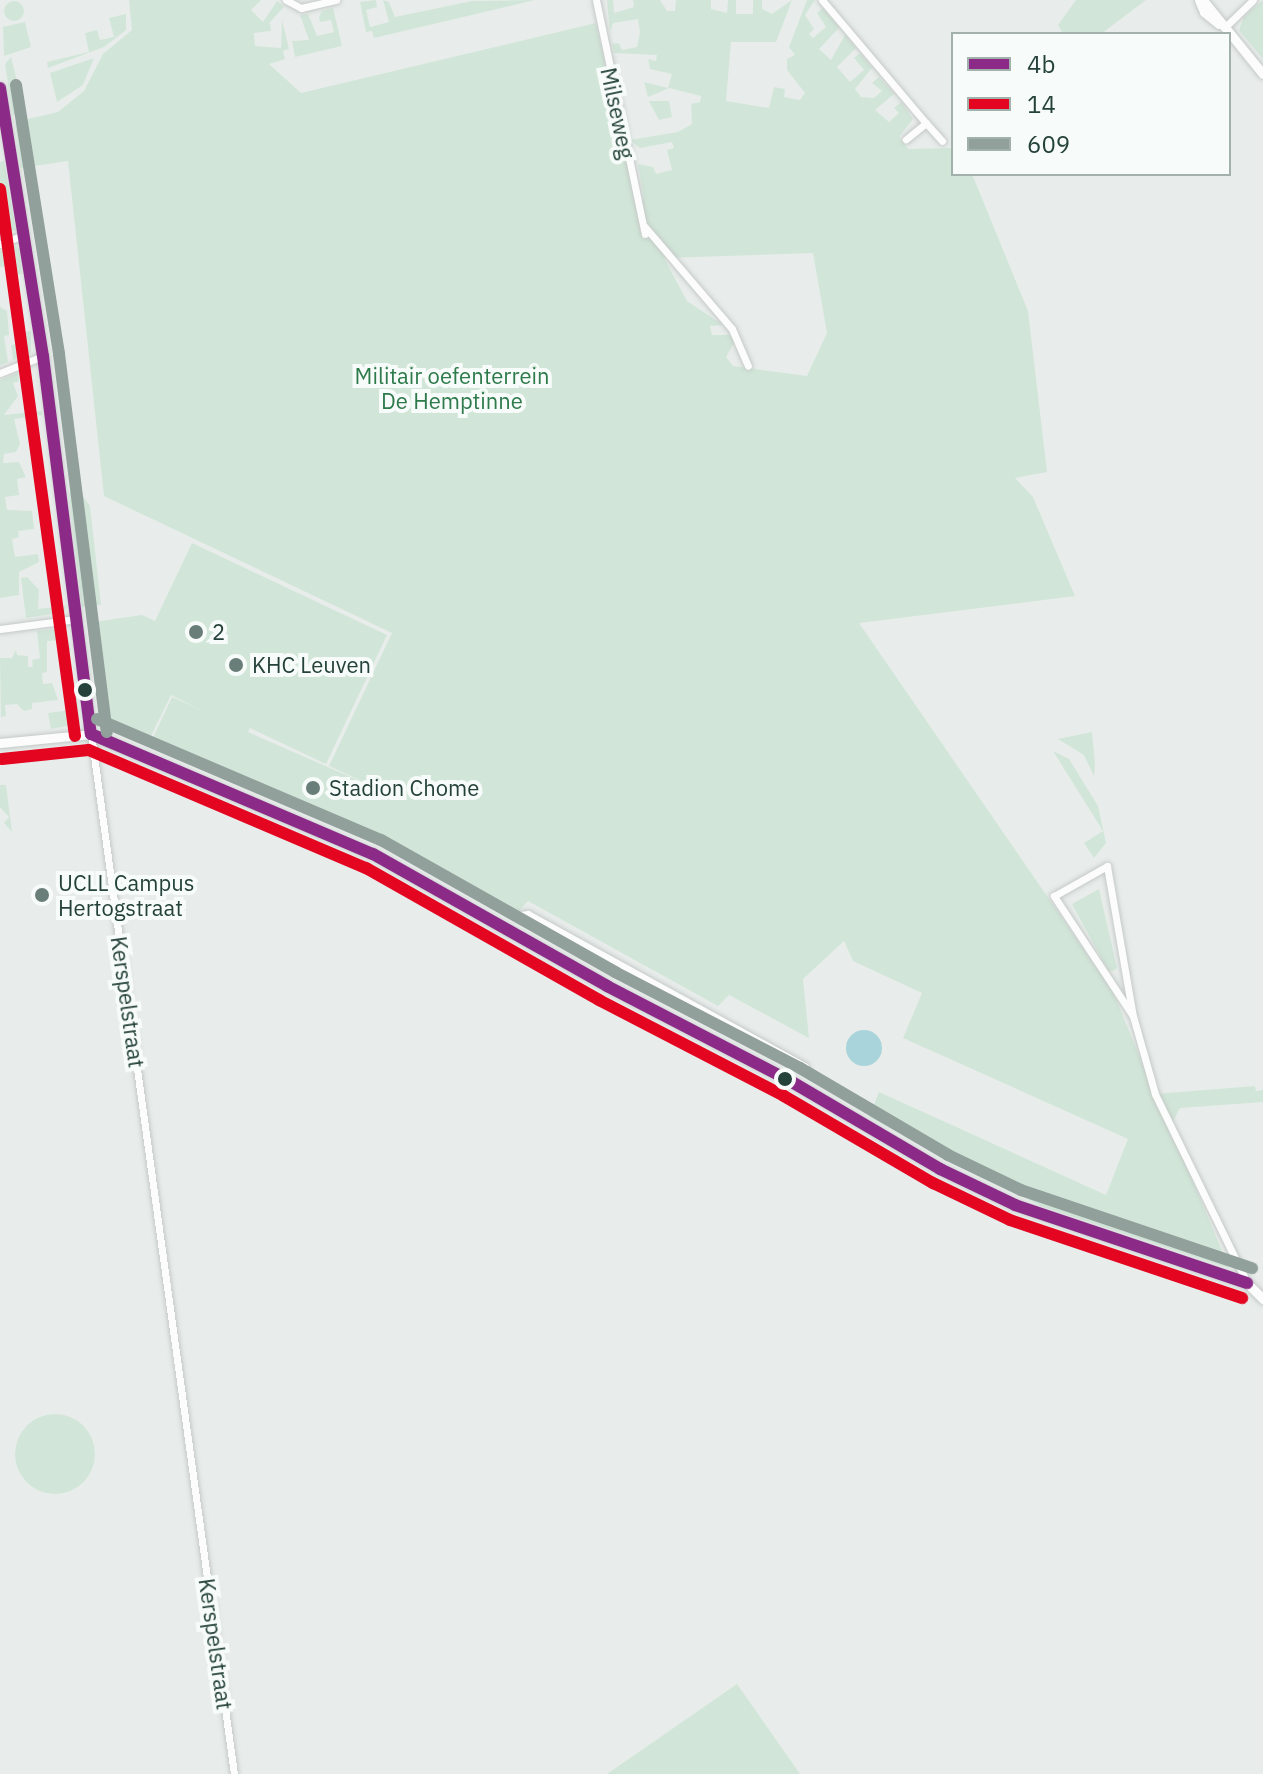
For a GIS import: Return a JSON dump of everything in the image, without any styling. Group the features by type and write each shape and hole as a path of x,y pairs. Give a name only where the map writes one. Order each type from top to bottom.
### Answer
{"street":[{"path":"286,0 301,8 336,0"},
{"name":"Milseweg","path":"596,0 645,234"},
{"path":"822,0 942,141"},
{"path":"1201,0 1204,12 1227,32"},
{"path":"1224,28 1253,0"},
{"path":"1231,36 1263,74"},
{"name":"Kerspelstraat","path":"0,88 43,356 91,734 234,1774"},
{"path":"906,139 926,123"},
{"path":"0,158 11,156"},
{"name":"Milseweg","path":"642,225 732,329 748,366"},
{"path":"0,244 24,235"},
{"path":"0,373 43,356"},
{"path":"0,629 76,619"},
{"path":"0,743 91,734 373,854 952,1175 1015,1205 1247,1283"},
{"path":"1133,1016 1054,896 1107,866 1133,1016 1155,1094 1247,1283 1263,1299"},
{"path":"520,915 528,914 805,1066"}],"green space":[{"name":"Militair oefenterrein De Hemptinne","path":"129,0 261,0 251,10 263,22 277,1 284,7 270,22 271,31 254,33 255,46 281,48 282,20 289,49 283,51 285,59 269,64 301,93 596,23 638,201 644,199 638,164 653,167 656,174 672,170 667,150 674,148 672,142 640,148 630,140 678,132 692,124 691,104 700,102 701,96 669,88 648,97 644,82 668,88 672,74 650,69 648,59 656,61 657,55 614,53 612,44 619,43 622,50 637,47 640,32 638,19 613,23 610,32 607,0 613,0 614,13 634,7 633,0 660,0 667,11 675,11 676,0 711,0 711,9 727,13 728,0 736,0 736,14 753,14 753,0 762,0 762,9 772,14 792,0 776,42 731,42 726,101 769,108 774,87 785,89 784,97 800,100 805,93 787,70 787,59 795,55 789,47 807,0 815,0 805,15 814,29 809,34 813,38 826,27 817,13 823,8 839,28 819,49 831,60 845,35 856,48 837,67 850,82 864,70 854,58 860,53 872,68 855,89 861,97 874,98 882,91 872,83 879,77 894,94 875,110 889,122 899,113 894,108 901,102 913,119 899,137 908,149 951,148 951,176 973,176 1028,311 1047,472 1015,478 1033,497 1075,596 859,623 1113,992 1155,1094 1255,1086 1256,1091 1263,1090 1263,1102 1180,1108 1170,1127 1229,1268 1041,1206 869,1117 879,1092 1106,1195 1128,1139 903,1038 922,993 853,961 844,941 803,979 809,1038 729,995 718,1006 528,901 511,920 391,849 152,740 172,697 201,710 171,695 148,742 107,723 94,622 142,615 155,621 192,543 387,635 326,764 250,728 248,732 396,797 329,766 392,633 104,496 68,161 21,168 15,122 58,112 84,91 103,54 132,30","holes":["813,253 827,333 807,376 733,366 726,357 735,341 729,335 712,335 710,326 723,325 687,301 664,258"]},
{"path":"376,0 377,7 366,10 370,27 389,22 383,0 389,2 395,17 472,1 535,0 374,38 372,31 366,32 360,2"},
{"path":"1076,0 1146,0 1104,32 1062,32 1058,25"},
{"path":"1263,0 1263,59 1239,30 1244,17"},
{"path":"14,1 21,4 24,11 21,18 14,21 7,18 4,11 7,4"},
{"path":"333,8 342,46 295,57 292,41 309,40 300,15 308,14 317,36 334,32 331,20 320,22 319,17 322,11"},
{"path":"126,14 126,30 104,47 48,68 47,62 89,52 85,33 97,30 100,40 114,37 109,18"},
{"path":"25,22 31,47 4,56 3,27"},
{"path":"11,57 25,113 13,115 5,64"},
{"path":"94,58 83,85 57,102 50,73"},
{"path":"649,101 669,101 672,117 659,120"},
{"path":"4,161 16,230 0,236 0,162"},
{"path":"15,246 19,248 22,274 15,275 13,265 0,267 0,251"},
{"path":"0,307 7,311 9,335 4,336 8,362 0,365"},
{"path":"31,331 31,353 13,360 11,345 26,343 24,332"},
{"path":"18,373 19,381 13,383 18,396 4,415 42,411 42,415 14,419 20,444 16,452 4,454 3,463 19,462 26,477 17,479 19,495 5,497 7,510 32,511 34,529 18,531 19,537 12,539 15,557 38,554 39,562 19,572 19,595 0,598 0,380"},
{"path":"69,493 82,495 90,506 101,605 82,607"},
{"path":"27,577 39,590 38,609 55,607 59,612 66,604 65,612 26,618 21,578"},
{"path":"65,628 71,650 64,650 63,640 47,641 47,672 42,673 43,684 52,683 58,700 32,703 32,709 24,711 17,704 5,705 6,716 1,717 0,658 12,658 16,650 17,655 28,656 28,667 33,667 32,660 40,658 37,631"},
{"path":"77,698 80,723 51,729 48,713 71,710 70,699"},
{"path":"1092,732 1094,776 1084,755 1058,739"},
{"path":"1053,751 1069,759 1098,806 1106,843 1094,858 1084,843 1103,831"},
{"path":"0,785 6,785 12,832 4,823 9,817 0,807"},
{"path":"1099,889 1117,968 1113,971 1108,970 1072,904"},
{"path":"55,1414 70,1417 83,1426 92,1439 95,1454 92,1469 83,1482 70,1491 55,1494 40,1491 27,1482 18,1469 15,1454 18,1439 27,1426 40,1417"},
{"path":"737,1684 800,1774 607,1774"}],"water":[{"path":"864,1030 877,1035 882,1048 877,1061 864,1066 851,1061 846,1048 851,1035"}],"transit line":[{"name":"609","path":"16,85 59,354 107,732"},
{"name":"4b","path":"0,88 43,356 91,734"},
{"name":"14","path":"0,189 75,736"},
{"name":"609","path":"97,719 381,840 615,972 800,1068 948,1155 1021,1190 1252,1268"},
{"name":"4b","path":"91,734 373,854 607,986 792,1082 940,1169 1015,1205 1247,1283"},
{"name":"14","path":"2,759 89,750 366,868 599,1000 784,1096 933,1183 1010,1220 1242,1298"}],"place":[{"name":"2","path":"196,632"},
{"name":"KHC Leuven","path":"236,665"},
{"name":"Stadion Chome","path":"313,788"},
{"name":"UCLL Campus Hertogstraat","path":"42,895"}]}
